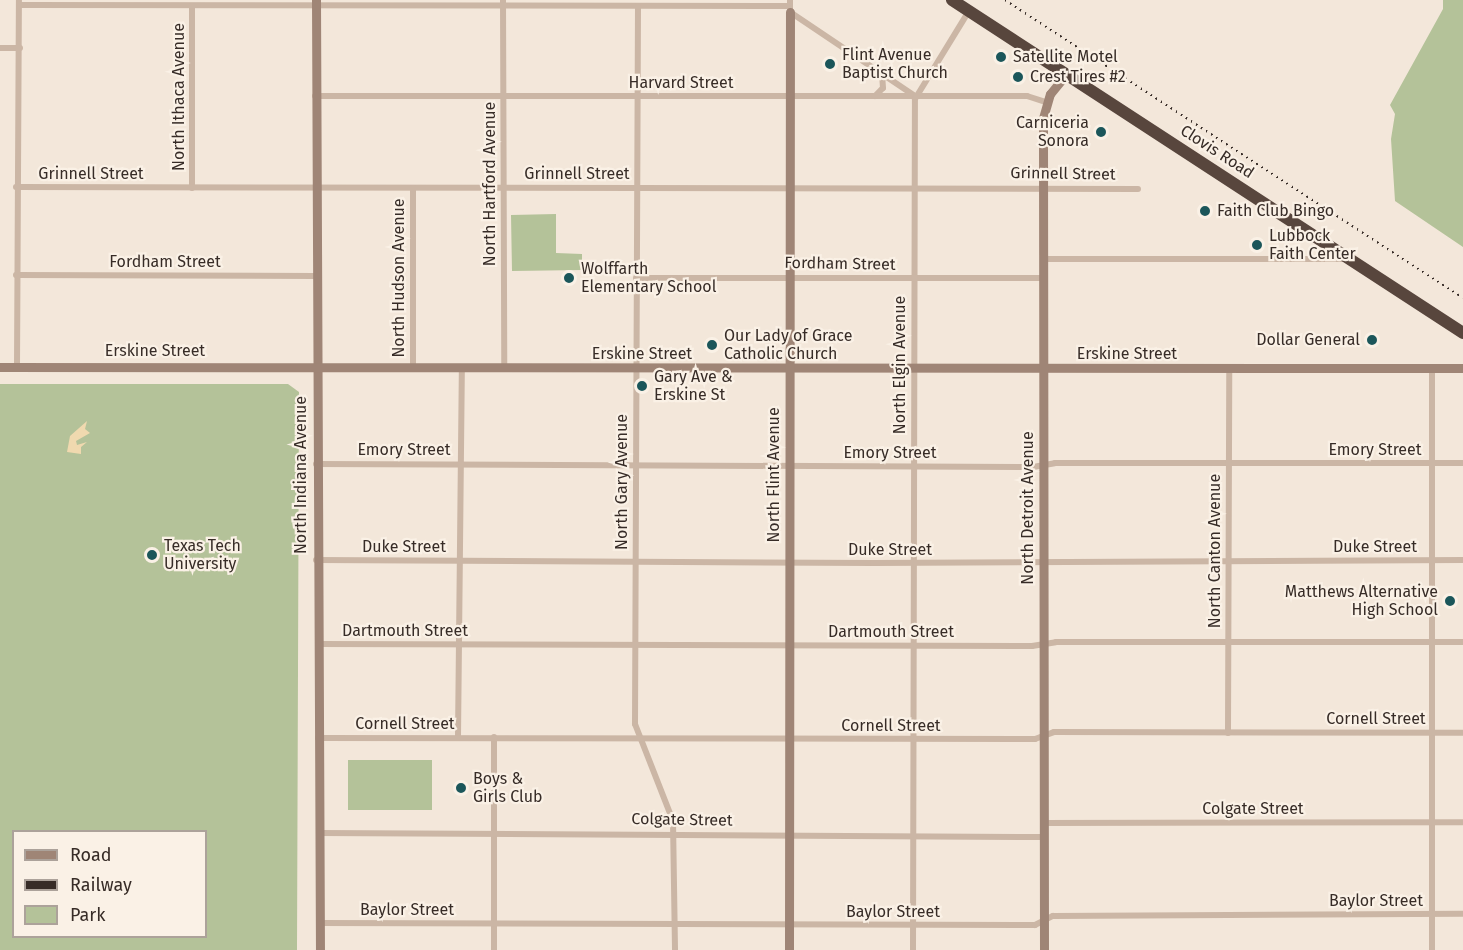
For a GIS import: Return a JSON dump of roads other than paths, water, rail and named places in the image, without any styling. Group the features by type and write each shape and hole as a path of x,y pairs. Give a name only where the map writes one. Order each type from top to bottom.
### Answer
{"highway":[{"name":"Clovis Road","path":"952,0 1463,333"}],"street":[{"path":"16,366 19,3 192,6 316,3 503,3 638,6 739,3 790,6 882,74 916,96 969,11"},
{"name":"North Indiana Avenue","path":"316,3 316,561 320,950"},
{"name":"North Hartford Avenue","path":"503,3 504,368"},
{"name":"North Ithaca Avenue","path":"192,6 192,188"},
{"name":"North Gary Avenue","path":"638,6 635,466 635,645 638,738 667,797 675,834 675,950"},
{"name":"North Flint Avenue","path":"789,950 790,6"},
{"path":"0,48 20,48"},
{"path":"874,96 883,88 882,74"},
{"path":"1046,102 1066,74"},
{"name":"Harvard Street","path":"315,96 1027,96 1046,102"},
{"name":"North Elgin Avenue","path":"913,950 916,96"},
{"name":"North Detroit Avenue","path":"1044,950 1043,465 1046,102"},
{"name":"Grinnell Street","path":"16,187 1044,186 1138,189"},
{"name":"North Hudson Avenue","path":"413,188 413,369"},
{"path":"1044,259 1352,259"},
{"name":"Fordham Street","path":"16,276 315,276"},
{"name":"Fordham Street","path":"636,278 789,276 1044,278"},
{"name":"Erskine Street","path":"0,367 789,370 1463,368"},
{"path":"458,737 459,465 462,368"},
{"path":"1432,368 1432,950"},
{"name":"North Canton Avenue","path":"1228,733 1229,369"},
{"name":"Emory Street","path":"316,464 790,467 1463,464"},
{"name":"Duke Street","path":"316,561 914,563 1463,560"},
{"name":"Dartmouth Street","path":"318,644 914,645 1463,642"},
{"name":"Cornell Street","path":"318,738 914,739 1043,736 1054,732 1463,733"},
{"path":"494,737 494,950"},
{"name":"Colgate Street","path":"1044,823 1463,822"},
{"name":"Colgate Street","path":"319,833 1044,837"},
{"name":"Baylor Street","path":"320,923 913,926 1035,925 1053,916 1463,914"}],"railway":[{"path":"1005,0 1463,298"}],"place":[{"name":"Satellite Motel","path":"1001,57"},
{"name":"Flint Avenue Baptist Church","path":"830,64"},
{"name":"Crest Tires #2","path":"1018,77"},
{"name":"Carniceria Sonora","path":"1101,132"},
{"name":"Faith Club Bingo","path":"1205,211"},
{"name":"Lubbock Faith Center","path":"1257,245"},
{"name":"Wolffarth Elementary School","path":"569,278"},
{"name":"Dollar General","path":"1372,340"},
{"name":"Our Lady of Grace Catholic Church","path":"712,345"},
{"name":"Gary Ave & Erskine St","path":"642,386"},
{"name":"Texas Tech University","path":"152,555"},
{"name":"Matthews Alternative High School","path":"1450,601"},
{"name":"Boys & Girls Club","path":"461,788"}]}
